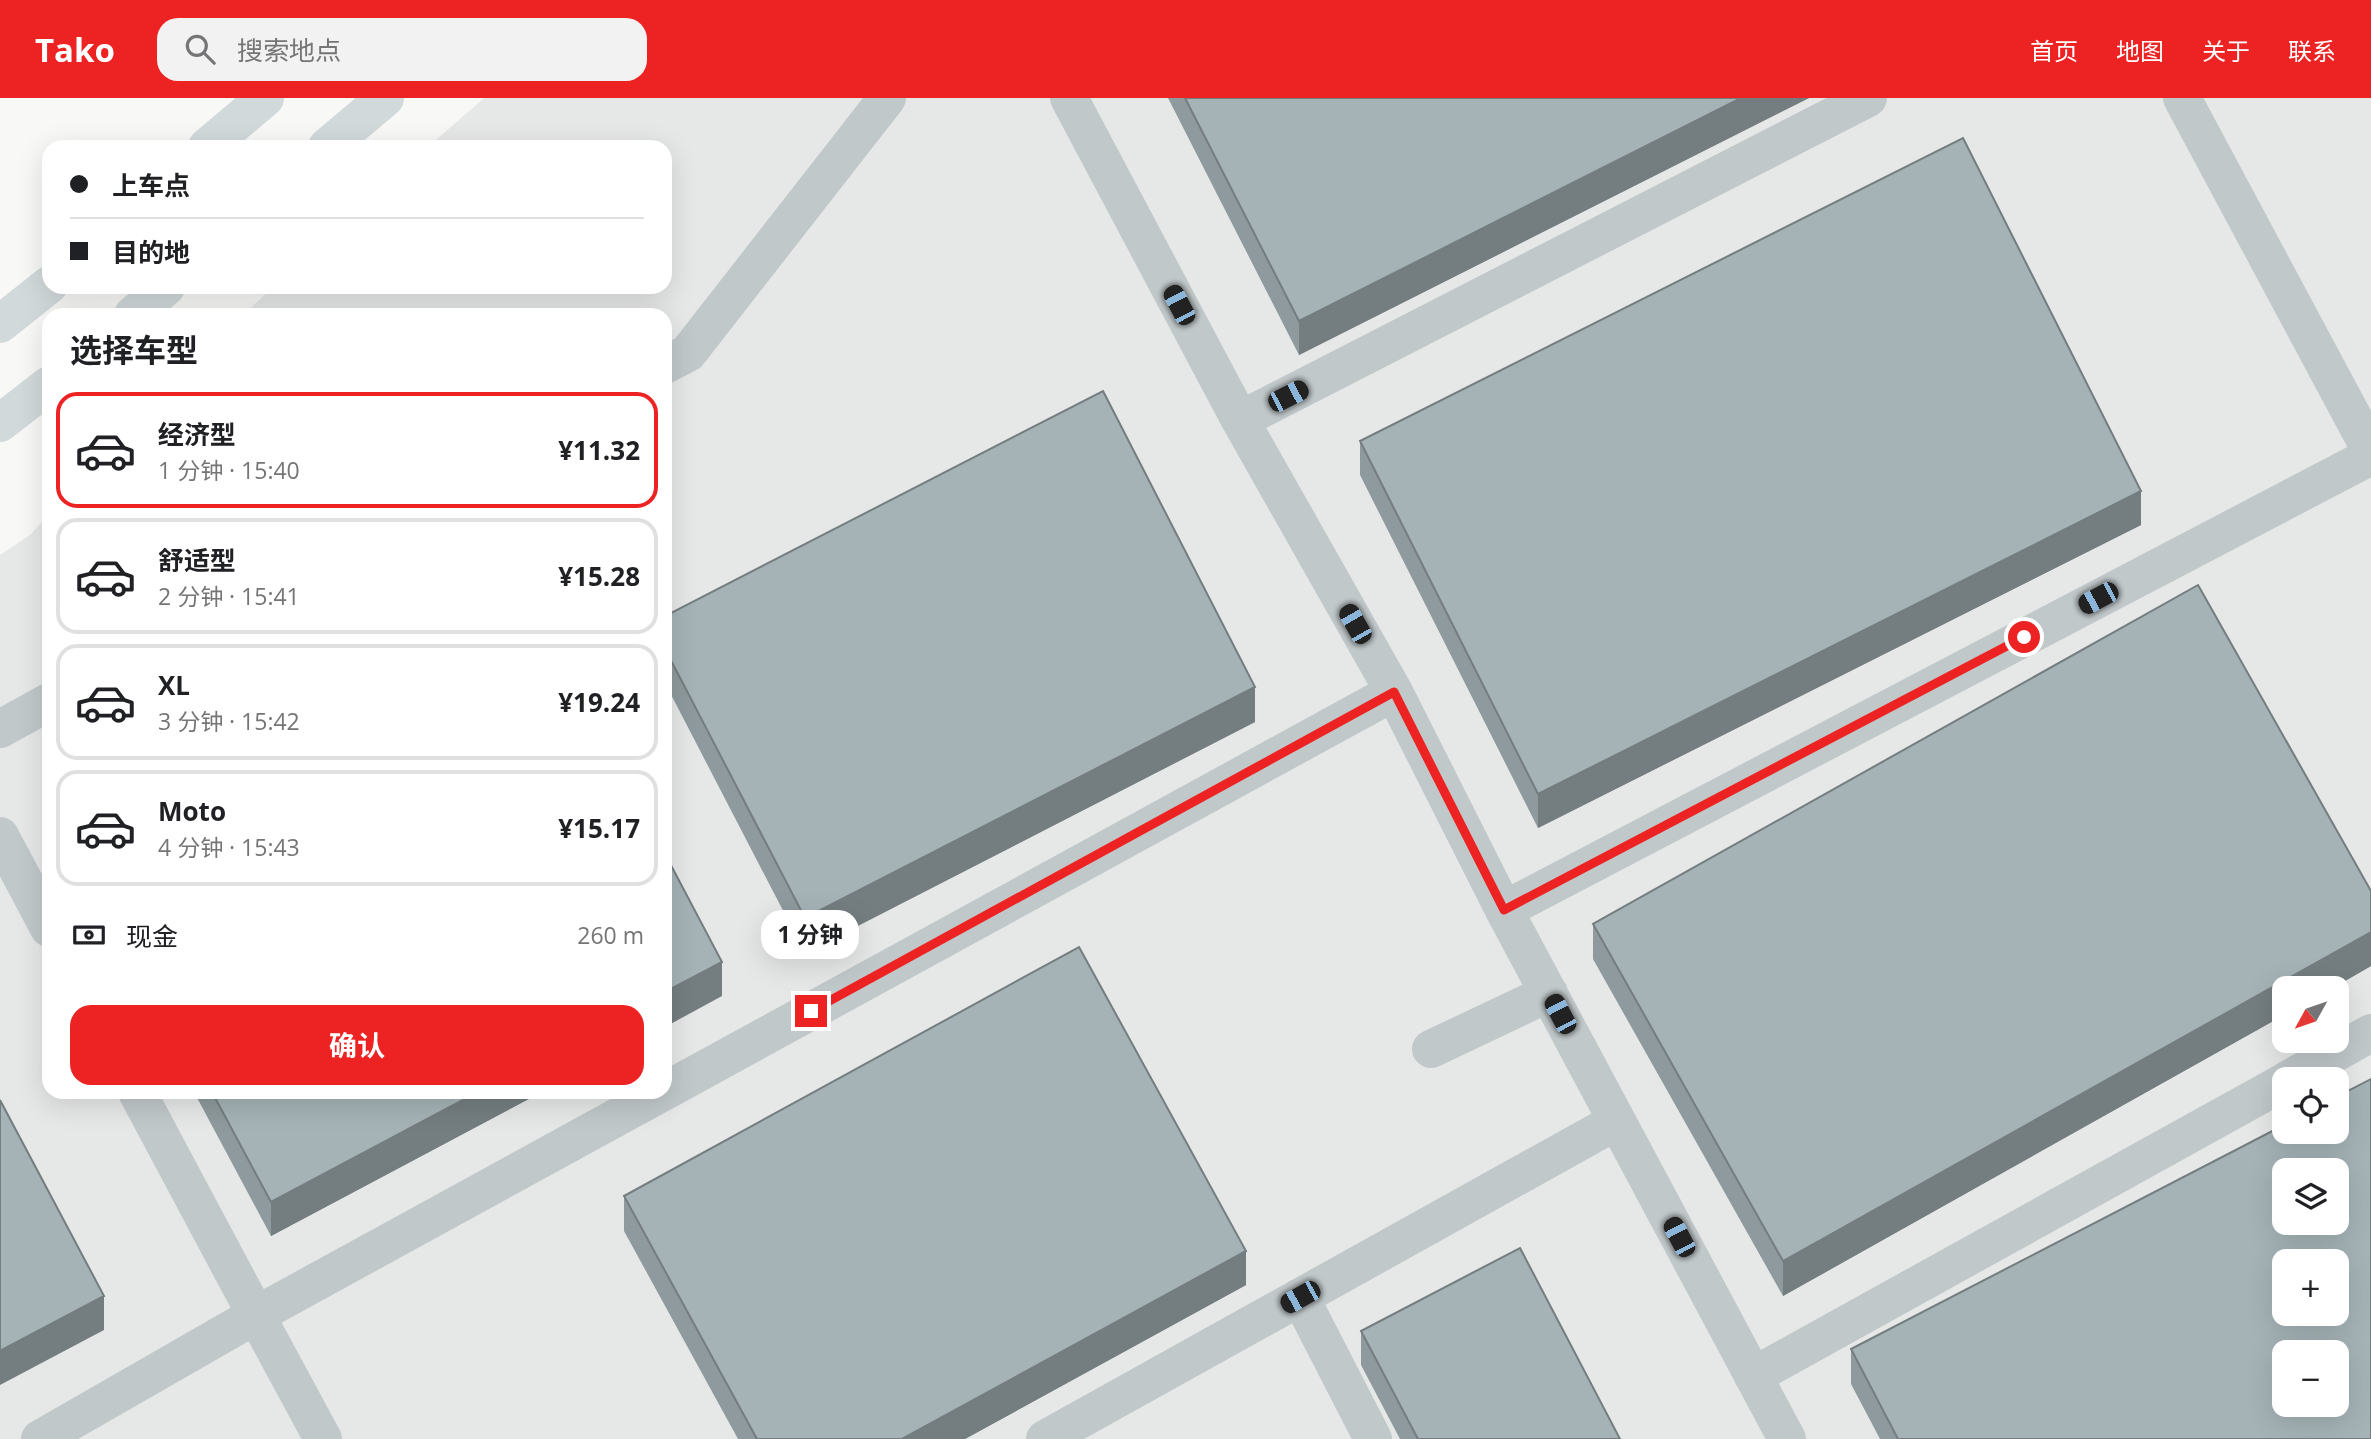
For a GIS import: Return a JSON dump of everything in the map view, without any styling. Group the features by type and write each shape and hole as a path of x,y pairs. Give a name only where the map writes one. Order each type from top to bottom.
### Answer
{"main road":[{"path":"215,140 265,98"},
{"path":"335,140 385,98"},
{"path":"0,324 42,291"},
{"path":"141,308 158,294"},
{"path":"0,424 42,391"}],"street":[{"path":"672,361 688,352 887,98"},
{"path":"1069,98 1240,420 1394,692 1504,910 1787,1439"},
{"path":"1240,420 1868,98"},
{"path":"1504,910 2371,453 2182,98"},
{"path":"672,1087 1394,692"},
{"path":"0,729 42,706"},
{"path":"0,836 42,915"},
{"path":"1431,1049 1549,993"},
{"path":"2311,1067 2371,1033"},
{"path":"1753,1376 2272,1089"},
{"path":"140,1099 323,1439"},
{"path":"40,1439 256,1315 649,1099"},
{"path":"1045,1439 1617,1121"},
{"path":"1300,1297 1373,1439"}],"shaded area":[{"path":"484,98 2371,98 2371,1439 0,1439 0,555 30,535 42,522 42,1099 672,1099 672,308 250,308 266,294 672,294 672,140 436,140"}],"building":[{"path":"1185,98 1741,98 1299,321"},
{"path":"1963,138 2141,491 1538,794 1360,441"},
{"path":"1103,391 1255,687 805,918 672,662 672,612"},
{"path":"2198,585 2371,891 2371,932 2292,976 2272,976 2272,987 1783,1261 1593,924"},
{"path":"672,867 722,962 672,988"},
{"path":"1079,947 1246,1251 902,1439 757,1439 624,1196"},
{"path":"2371,1079 2371,1439 1898,1439 1851,1349 2272,1131 2272,1144 2349,1144 2349,1090"},
{"path":"216,1099 465,1099 271,1202"},
{"path":"0,1100 104,1296 0,1351"},
{"path":"1520,1248 1620,1439 1418,1439 1361,1331"}],"route":[{"path":"811,1011 1394,692 1504,910 2024,637"}]}
